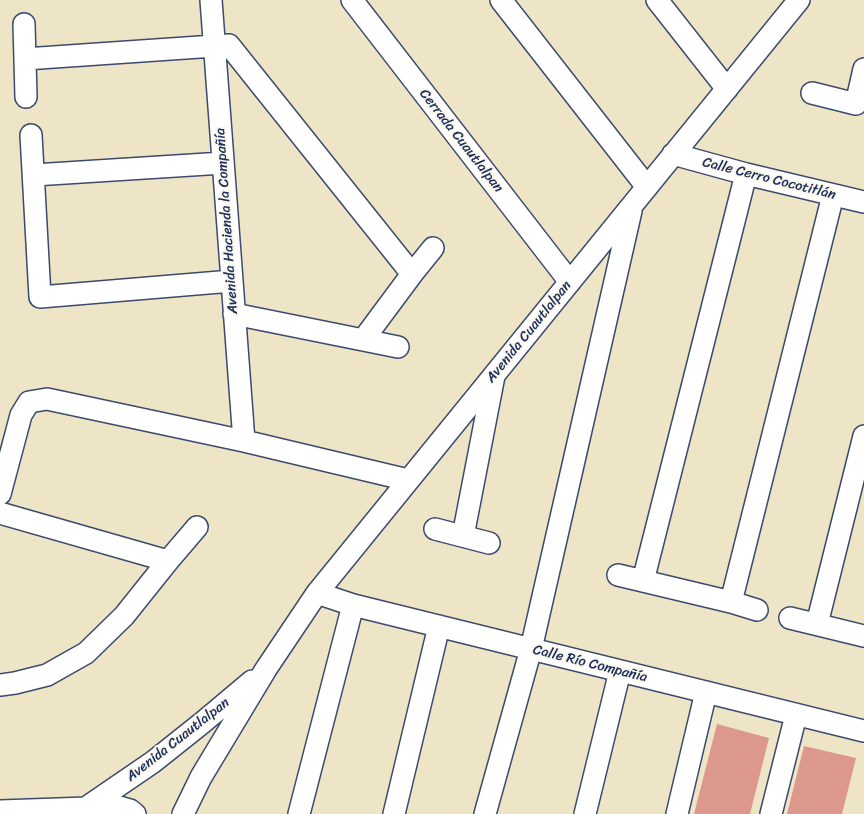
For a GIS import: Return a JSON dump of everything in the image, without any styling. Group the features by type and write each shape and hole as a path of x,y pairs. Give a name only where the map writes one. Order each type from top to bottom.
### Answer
{"street":[{"name":"Avenida Hacienda la Compañía","path":"210,0 244,441"},
{"name":"Cerrada Cuautlalpan","path":"352,0 570,282"},
{"path":"502,0 647,187"},
{"path":"657,0 727,89"},
{"name":"Avenida Cuautlalpan","path":"183,814 201,777 266,669 317,593 799,0"},
{"path":"24,24 26,97"},
{"path":"25,59 229,45 412,274"},
{"path":"812,93 856,104 864,69"},
{"path":"31,135 40,297 232,281"},
{"name":"Calle Cerro Cocotitlán","path":"673,154 746,174 864,202"},
{"path":"34,175 223,163"},
{"path":"643,581 746,174"},
{"path":"731,602 833,195"},
{"path":"485,814 532,649 632,206"},
{"path":"362,340 434,248"},
{"path":"234,314 398,347"},
{"path":"463,536 495,374"},
{"path":"0,494 21,415 28,402 47,399 244,441 408,480"},
{"path":"817,624 864,436"},
{"path":"0,513 168,561"},
{"path":"0,685 47,675 86,653 124,616 197,527"},
{"path":"435,529 489,543"},
{"path":"618,575 757,610"},
{"name":"Calle Río Compañía","path":"317,593 353,605 864,732"},
{"path":"299,814 353,605"},
{"path":"790,618 864,636"},
{"path":"394,814 439,626"},
{"name":"Avenida Cuautlalpan","path":"82,811 153,762 266,669"},
{"path":"585,814 620,671"},
{"path":"677,814 706,692"},
{"path":"772,814 796,715"},
{"path":"0,811 82,811 109,804 130,810 135,814"}],"building":[{"path":"717,724 769,738 750,814 694,814"},
{"path":"804,746 856,758 842,814 787,814"}]}
